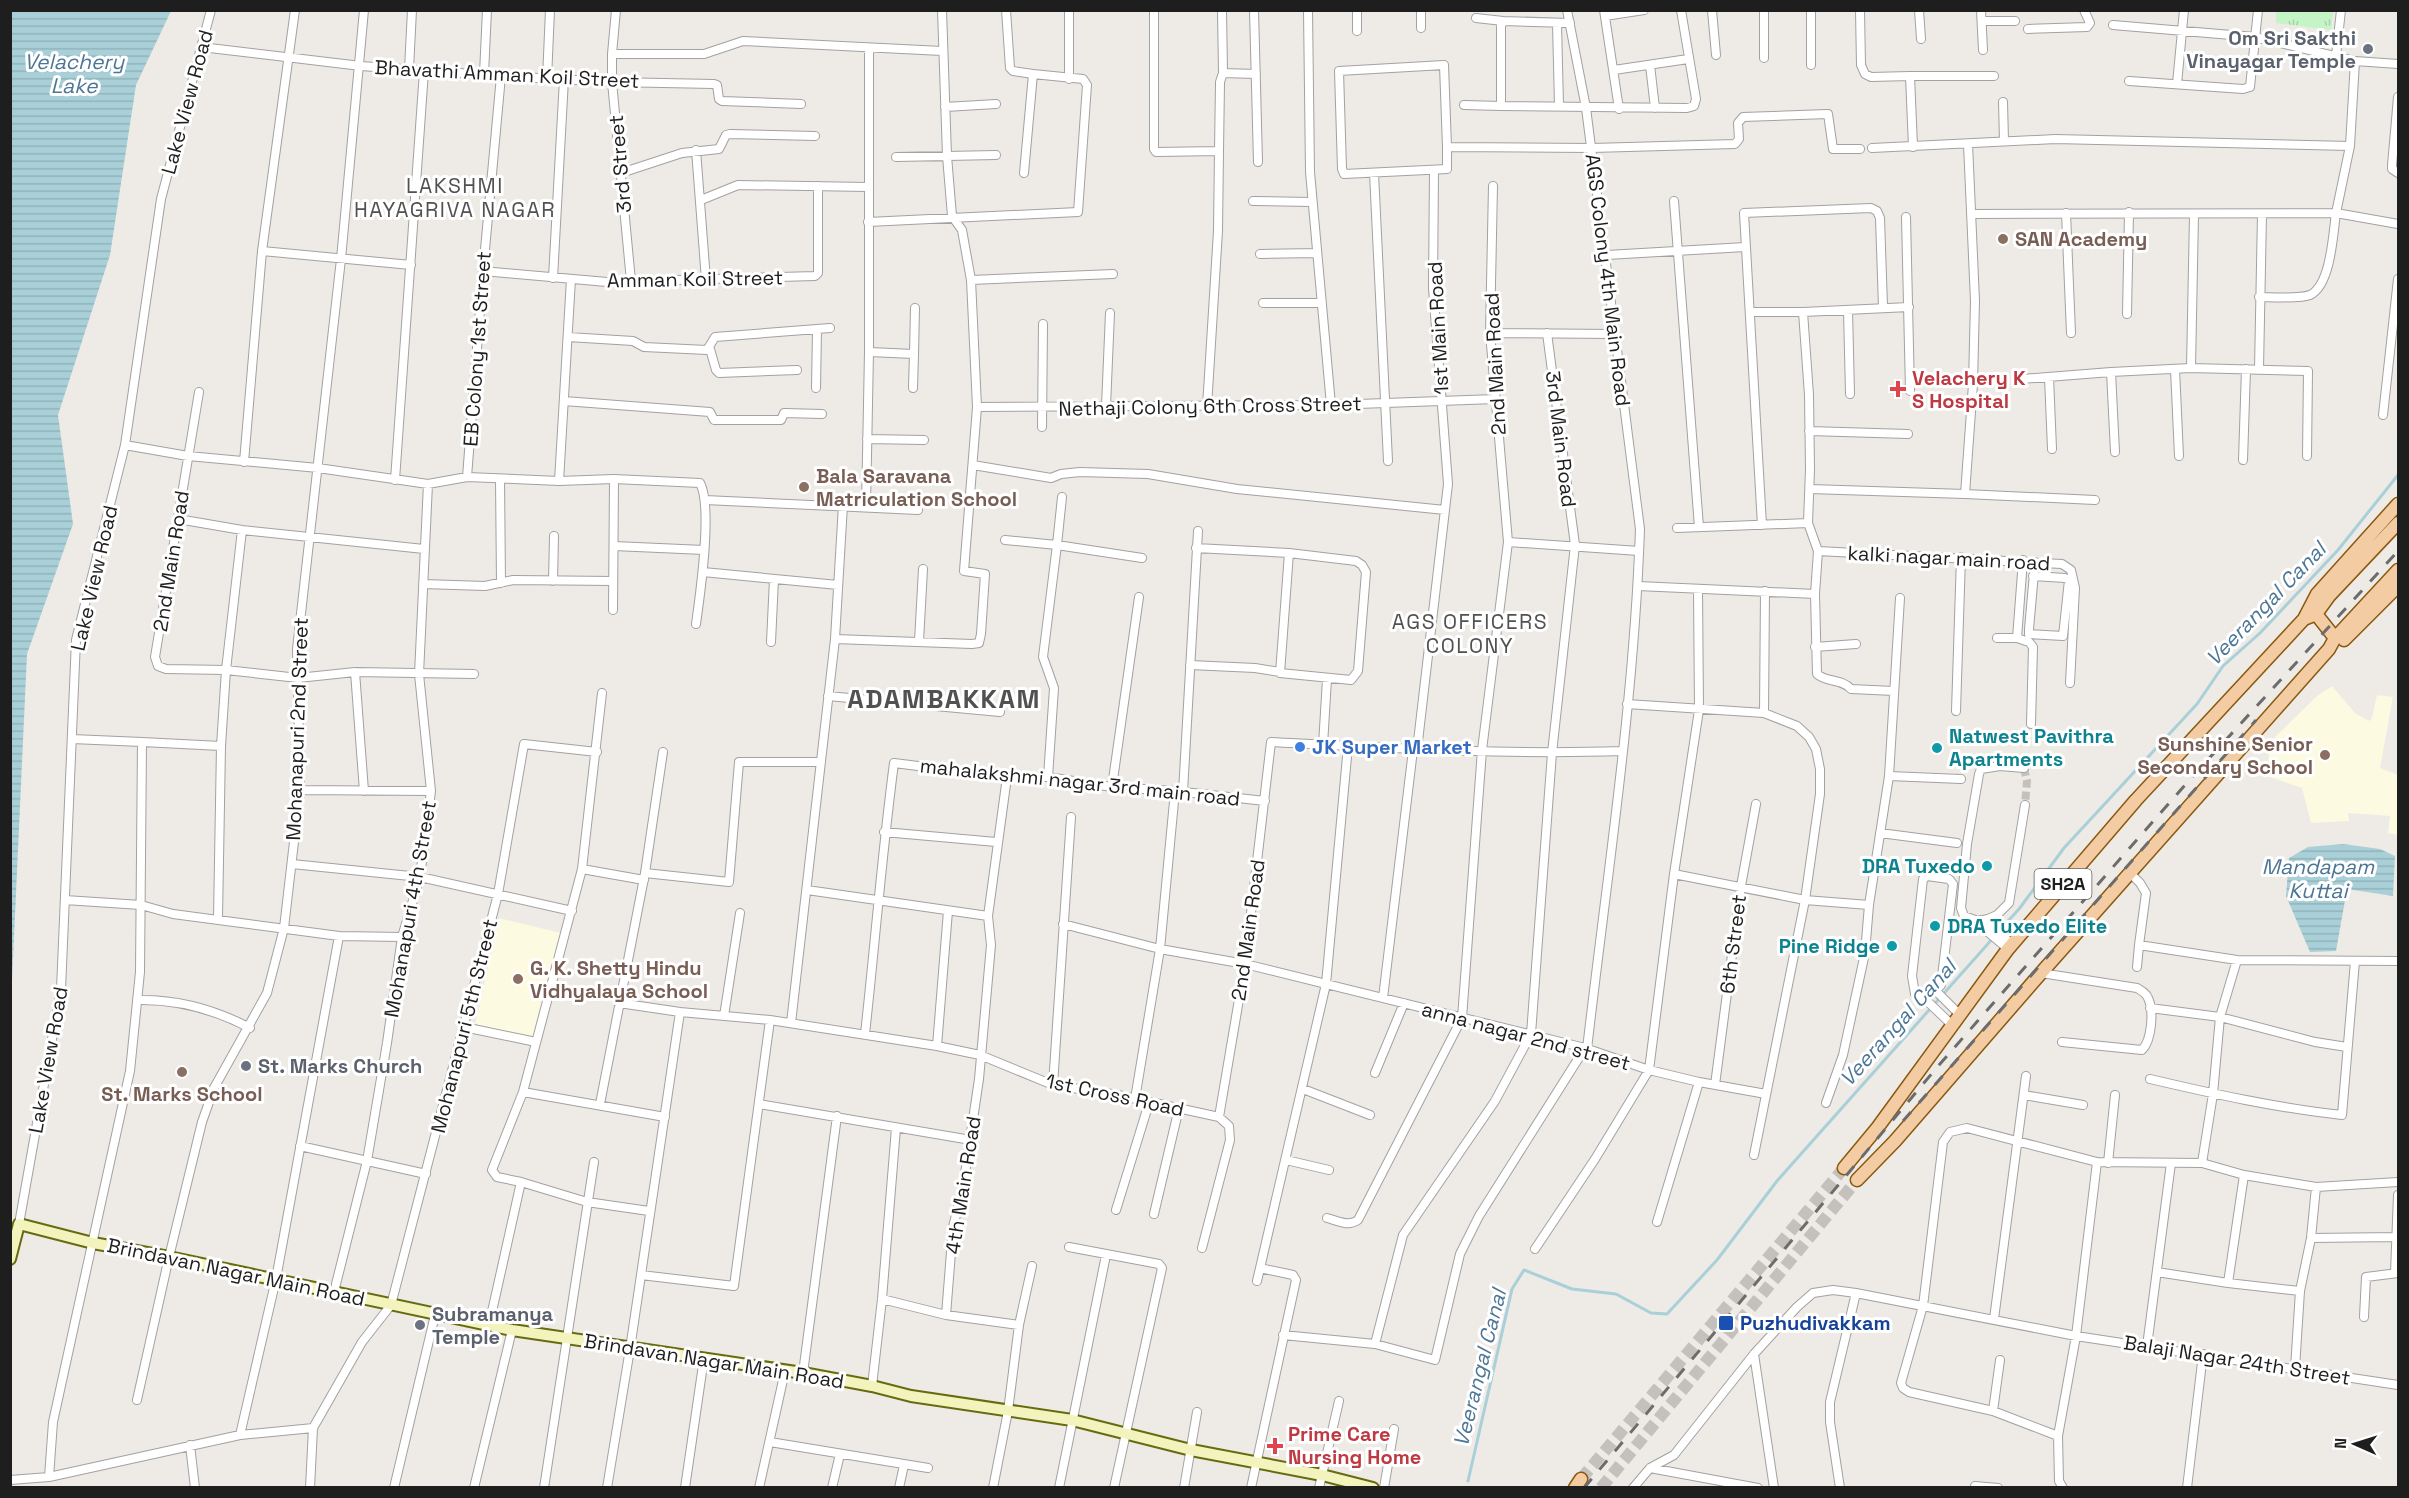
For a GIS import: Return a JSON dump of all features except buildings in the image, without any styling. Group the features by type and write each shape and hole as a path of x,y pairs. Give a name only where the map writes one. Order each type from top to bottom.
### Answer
{"main road":[{"name":"SH2A","path":"2310,616 2317,594 2398,504"},
{"name":"SH2A","path":"1844,1168 1878,1127 1956,1020 2006,943 2136,800 2398,523"},
{"name":"SH2A","path":"1857,1180 1895,1141 2398,570"},
{"name":"SH2A","path":"2332,644 2341,643 2398,586"},
{"path":"2310,616 2332,644"},
{"path":"1878,1127 1895,1141"}],"street":[{"name":"Lake View Road","path":"10,1259 19,1224 61,989 76,640 125,445 161,199 211,10"},
{"path":"244,462 262,251 295,10"},
{"name":"Mohanapuri 2nd Street","path":"137,1400 202,1122 214,1088 250,1028 267,993 284,928 300,790 297,649 341,259 361,66 364,10"},
{"path":"409,69 412,10"},
{"path":"484,74 487,10"},
{"path":"547,79 550,10"},
{"name":"3rd Street","path":"616,10 612,82 631,281"},
{"path":"835,639 979,643 984,574 964,571 977,407 970,280 962,230 952,216 947,156 942,10"},
{"path":"868,222 952,216 1078,212 1088,93 1083,79 1013,71 1010,68 1006,10"},
{"path":"1069,10 1069,79"},
{"path":"1154,10 1154,151 1219,151"},
{"path":"1207,407 1218,231 1220,82 1223,74 1221,10"},
{"path":"1254,10 1258,162"},
{"path":"1308,10 1310,172 1331,405"},
{"path":"1357,10 1357,31"},
{"path":"1421,10 1421,28"},
{"name":"AGS Colony 4th Main Road","path":"1567,10 1592,148 1640,529 1638,586 1627,704 1586,1048"},
{"path":"1619,109 1604,13 1644,10"},
{"path":"1464,105 1619,109 1694,106 1696,99 1681,10"},
{"path":"1712,10 1716,55"},
{"path":"1764,10 1764,58"},
{"path":"1811,10 1811,65"},
{"path":"1860,10 1861,65 1865,74 1871,77 1994,76"},
{"path":"1919,10 1921,39"},
{"path":"1982,10 1983,50"},
{"path":"2028,29 2086,27 2090,23 2084,10"},
{"path":"2177,84 2184,10"},
{"path":"2129,81 2250,87 2258,10"},
{"path":"2336,56 2341,10"},
{"path":"1476,18 1570,23"},
{"path":"1501,105 1503,21"},
{"path":"1982,21 2014,21"},
{"path":"1557,23 1558,106"},
{"path":"2113,25 2255,37 2355,61 2398,64"},
{"path":"612,54 704,54 743,41 942,51"},
{"name":"Bhavathi Amman Koil Street","path":"201,47 424,71 564,80 714,84 717,85 719,99 722,102 801,104"},
{"path":"866,507 869,352 869,48"},
{"path":"1614,70 1688,59"},
{"path":"2259,297 2309,296 2317,289 2326,274 2350,146 2355,61"},
{"path":"1444,64 1448,147 1446,169 1346,174 1343,172 1339,70 1444,64"},
{"path":"1650,65 1654,108"},
{"path":"395,480 424,71"},
{"path":"1024,173 1033,74"},
{"path":"1223,74 1256,74"},
{"name":"EB Colony 1st Street","path":"467,477 501,76"},
{"path":"1910,76 1912,147"},
{"path":"552,278 564,80"},
{"path":"2398,97 2392,165 2392,169 2398,173"},
{"path":"2003,102 2004,141"},
{"path":"945,107 996,104"},
{"path":"1448,147 1592,148 1737,143 1738,123 1743,117 1828,114 1833,149 1860,149"},
{"path":"621,173 696,150 719,149 726,135 730,134 815,136"},
{"path":"1872,148 2055,139 2350,146"},
{"path":"1965,494 1973,384 1975,301 1968,144"},
{"path":"696,150 706,280"},
{"path":"896,157 996,155"},
{"name":"1st Main Road","path":"1383,998 1448,484 1433,288 1434,171"},
{"path":"1374,173 1388,461"},
{"path":"701,200 738,185 868,187"},
{"name":"Amman Koil Street","path":"483,271 607,282 818,276 818,186"},
{"name":"2nd Main Road","path":"1462,1018 1482,750 1508,542 1490,333 1493,186"},
{"path":"1253,201 1312,202"},
{"path":"1674,201 1699,527"},
{"path":"1762,525 1744,213 1871,208 1877,212 1880,218 1883,307"},
{"path":"2127,314 2129,212"},
{"path":"2067,213 2071,333"},
{"path":"1971,214 2336,213 2398,224"},
{"path":"2259,369 2262,214"},
{"path":"2191,368 2194,215"},
{"path":"1906,217 1910,391"},
{"path":"1607,255 1745,247"},
{"path":"262,251 411,265"},
{"path":"1260,254 1317,253"},
{"path":"970,280 1113,274"},
{"path":"559,481 571,279"},
{"path":"2383,415 2398,279"},
{"path":"1263,303 1322,303"},
{"path":"1750,312 1803,312 1908,306"},
{"path":"913,388 915,308"},
{"path":"1848,310 1850,394"},
{"path":"1803,312 1809,431 1808,523 1818,551 1815,594 1817,674 1823,679 1846,683 1851,689 1894,691"},
{"path":"1106,406 1110,313"},
{"path":"1042,426 1043,324"},
{"path":"797,370 719,373 710,349 715,337 830,328"},
{"path":"816,388 817,330"},
{"path":"1490,333 1614,334"},
{"name":"3rd Main Road","path":"1531,1035 1552,753 1575,545 1547,333"},
{"path":"568,338 633,341 644,347 710,349"},
{"path":"869,352 914,354"},
{"path":"2022,379 2191,368 2308,371 2307,456"},
{"path":"2175,369 2179,456"},
{"path":"2243,460 2246,369"},
{"path":"2111,372 2115,452"},
{"path":"2049,377 2052,449"},
{"name":"2nd Main Road","path":"199,392 155,657 158,666 166,669 226,670"},
{"name":"Nethaji Colony 6th Cross Street","path":"977,407 1207,407 1385,404 1495,399"},
{"path":"564,400 710,412 714,420 781,420 784,413 822,414"},
{"path":"1809,431 1908,434"},
{"path":"867,439 924,440"},
{"path":"125,445 188,456 318,468 428,484 467,477 700,483 705,500 704,550 696,624"},
{"path":"973,465 1051,478 1061,474 1080,472 1148,474 1237,489 1444,510"},
{"path":"500,478 501,583"},
{"path":"613,609 614,479"},
{"name":"Mohanapuri 4th Street","path":"334,1292 367,1161 402,937 420,877 431,791 419,674 428,484"},
{"path":"1810,489 2095,500"},
{"path":"1048,777 1054,688 1043,657 1062,497"},
{"path":"705,500 918,510"},
{"path":"791,1023 835,639 843,505"},
{"path":"178,519 242,530 424,549"},
{"path":"1677,528 1808,523"},
{"path":"218,918 226,670 242,530"},
{"path":"1135,1099 1160,949 1179,791 1198,531"},
{"path":"553,581 554,536"},
{"path":"1005,540 1057,545 1142,558"},
{"path":"1508,542 1639,551"},
{"path":"614,546 704,550"},
{"path":"1190,665 1255,668 1327,679 1351,680 1358,671 1366,572 1356,561 1289,553 1196,548"},
{"name":"kalki nagar main road","path":"1818,551 2023,560 2064,565 2071,570 2076,588 2070,615 2070,683"},
{"path":"1280,672 1289,553"},
{"path":"1956,711 1961,557"},
{"path":"2017,638 2023,560"},
{"path":"2035,561 2029,634 2063,636 2070,615"},
{"path":"2064,565 2064,578"},
{"path":"919,641 923,568"},
{"path":"703,572 838,585"},
{"path":"2033,576 2069,580 2071,606"},
{"path":"771,642 774,579"},
{"path":"423,584 485,586 513,580 613,581"},
{"path":"1638,586 1815,594"},
{"path":"1535,1249 1595,1159 1649,1071 1674,874 1699,710 1698,590"},
{"path":"1764,713 1765,591"},
{"path":"1112,787 1139,597"},
{"path":"1826,1103 1843,1055 1865,953 1869,905 1889,776 1900,598"},
{"path":"1997,638 2017,638 2033,646 2031,724"},
{"path":"1815,646 1856,644"},
{"path":"226,670 298,678 355,672 474,674"},
{"path":"355,672 364,791"},
{"path":"1327,679 1323,745 1552,753 1622,751"},
{"path":"602,693 582,869 523,1092 492,1170 497,1177 587,1202 650,1211"},
{"path":"828,696 1000,712"},
{"path":"1627,704 1764,713 1797,726 1809,737 1816,749 1820,769 1820,794 1805,900 1754,1155"},
{"path":"72,739 222,746"},
{"path":"49,1477 53,1422 130,1071 140,972 142,742"},
{"name":"2nd Main Road","path":"1219,1117 1245,964 1271,742 1323,745"},
{"name":"Mohanapuri 5th Street","path":"391,1305 498,894 524,744 597,752"},
{"path":"1257,1281 1326,984 1348,746"},
{"path":"600,1104 644,877 663,752"},
{"path":"582,869 644,877 729,882 740,762 821,762"},
{"name":"mahalakshmi nagar 3rd main road","path":"884,832 894,764 1007,777 1048,777 1112,787 1179,791 1265,801"},
{"path":"2024,768 1987,766 1978,774 1967,844 1961,908 1964,916 1983,920 1997,915 2009,903 2025,805"},
{"path":"1889,776 1961,779"},
{"name":"4th Main Road","path":"946,1316 953,1227 971,1140 979,1079 991,945 987,916 1007,777"},
{"path":"300,790 431,791"},
{"name":"6th Street","path":"1715,1085 1740,886 1756,804"},
{"path":"1053,1085 1071,817"},
{"path":"865,1034 880,900 884,832 996,842"},
{"path":"1880,833 1957,843"},
{"path":"292,864 420,877 572,911"},
{"path":"2130,873 2146,893 2138,967"},
{"path":"1674,874 1805,900 1869,905"},
{"path":"1927,876 1949,879 1953,884 1940,996 1956,1020 1921,1000 1915,994 1912,976 1923,879 1927,876"},
{"path":"807,890 987,916"},
{"path":"65,900 141,905 174,914 218,918 339,936 402,937"},
{"path":"938,1046 948,911"},
{"path":"724,1016 740,913"},
{"path":"1983,920 2006,943"},
{"name":"anna nagar 2nd street","path":"1063,924 1160,949 1245,964 1586,1048 1649,1071 1766,1094"},
{"path":"240,1435 276,1279 339,936"},
{"path":"2139,945 2237,960 2398,961"},
{"path":"2202,1164 2213,1094 2220,1017 2237,960"},
{"path":"2150,1079 2213,1094 2300,1110 2342,1115 2355,961"},
{"path":"2041,973 2137,988 2146,994 2150,1008 2149,1035 2147,1045 2142,1050 2062,1042"},
{"path":"1931,1005 1940,996"},
{"path":"137,1000 164,999 191,1005 224,1014 250,1028"},
{"name":"1st Cross Road","path":"619,1003 680,1012 770,1020 938,1046 980,1055 1053,1085 1219,1117"},
{"path":"1375,1072 1404,1003"},
{"path":"2150,1008 2220,1017 2315,1042 2347,1047"},
{"path":"607,1488 680,1012"},
{"path":"1327,1218 1346,1223 1358,1220 1462,1018"},
{"path":"641,1275 734,1286 770,1020"},
{"path":"464,1027 536,1042"},
{"path":"1375,1344 1403,1234 1495,1101 1531,1035"},
{"path":"1283,1335 1375,1344 1435,1360 1460,1254 1479,1216 1586,1048"},
{"path":"1994,1319 2026,1076"},
{"path":"1657,1221 1699,1082"},
{"path":"1303,1089 1370,1115"},
{"path":"523,1092 665,1117"},
{"path":"2024,1095 2083,1105"},
{"path":"2108,1162 2115,1095"},
{"path":"1116,1210 1149,1103"},
{"path":"759,1104 971,1140"},
{"path":"1154,1214 1179,1108"},
{"path":"803,1373 837,1116"},
{"path":"1202,1248 1230,1140 1229,1126 1219,1117"},
{"path":"872,1386 882,1299 896,1128"},
{"path":"2058,1436 1993,1410 1909,1392 1903,1388 1901,1383 1923,1306 1943,1142 1950,1132 1967,1128 2097,1162 2202,1164 2316,1187 2398,1182"},
{"path":"300,1146 426,1174"},
{"path":"1286,1160 1329,1170"},
{"path":"544,1488 594,1162"},
{"path":"2063,1488 2059,1481 2058,1436 2076,1336 2097,1162"},
{"path":"2148,1346 2171,1163"},
{"path":"2228,1284 2244,1174"},
{"path":"489,1325 521,1182"},
{"path":"2295,1368 2300,1291 2311,1238 2316,1187"},
{"path":"2364,1317 2366,1277 2397,1273 2398,1195"},
{"name":"Brindavan Nagar Main Road","path":"19,1224 93,1243 276,1279 435,1315 630,1349 803,1373 911,1396 1072,1420 1191,1450 1322,1475 1373,1488"},
{"path":"2311,1238 2396,1237"},
{"path":"1069,1247 1159,1264 1162,1268 1114,1488"},
{"path":"1059,1488 1106,1255"},
{"path":"993,1488 1008,1411 1019,1325 1032,1266"},
{"path":"1251,1488 1296,1280 1293,1275 1260,1268"},
{"path":"2157,1272 2228,1284 2300,1291"},
{"name":"Balaji Nagar 24th Street","path":"1633,1488 1650,1468 1674,1455 1754,1354 1813,1293 1833,1290 2076,1336 2398,1385"},
{"path":"1840,1488 1830,1422 1830,1402 1856,1293"},
{"path":"882,1299 946,1316 1019,1325"},
{"path":"310,1488 313,1428 362,1342 391,1305"},
{"path":"394,1488 435,1315"},
{"path":"474,1488 512,1330"},
{"path":"1754,1354 1774,1488"},
{"path":"2187,1488 2203,1354"},
{"path":"685,1488 704,1358"},
{"path":"1993,1410 2000,1360"},
{"path":"759,1488 785,1371"},
{"path":"1319,1488 1339,1401"},
{"path":"1184,1488 1197,1412"},
{"path":"10,1480 49,1477 240,1435 313,1428"},
{"path":"1384,1488 1394,1429"},
{"path":"770,1442 928,1468"},
{"path":"190,1445 195,1488"},
{"path":"832,1488 840,1454"},
{"path":"899,1488 904,1465"},
{"path":"1650,1468 1758,1488"},
{"path":"1975,1486 1998,1488"}],"shaded area":[{"name":"Sunshine Senior Secondary School","path":"2332,686 2355,713 2369,721 2372,718 2377,695 2393,697 2380,768 2398,775 2398,835 2388,833 2390,816 2348,813 2349,821 2311,823 2302,788 2267,776 2270,742 2317,696"},
{"name":"G. K. Shetty Hindu Vidhyalaya School","path":"499,918 561,933 535,1041 475,1025"}],"green space":[{"path":"2276,11 2333,11 2331,30 2276,23"}],"water":[{"name":"Velachery Lake","path":"11,10 171,11 136,85 110,255 58,415 73,524 27,654 11,1002"},
{"name":"Mandapam Kuttai","path":"2343,844 2380,849 2395,856 2393,896 2347,889 2336,951 2310,952 2286,896 2289,858 2308,847"}],"waterway":[{"name":"Veerangal Canal","path":"1998,932 2019,909 2064,848 2197,704 2223,666 2260,633 2338,550 2398,475"},
{"name":"Veerangal Canal","path":"1468,1481 1512,1289 1524,1270 1572,1289 1616,1294 1651,1313 1667,1314 1717,1260 1777,1181 1994,937"}],"tunnel":[{"path":"2024,768 2027,781 2025,805"},
{"path":"1581,1479 1844,1168"},
{"path":"1601,1488 1857,1180"}],"railway":[{"path":"1584,1488 1939,1065 2193,776 2398,551"},
{"path":"1903,1121 2256,720"}],"place":[{"name":"Om Sri Sakthi Vinayagar Temple","path":"2368,49"},
{"name":"SAN Academy","path":"2003,239"},
{"name":"Velachery K S Hospital","path":"1898,389"},
{"name":"Bala Saravana Matriculation School","path":"804,487"},
{"name":"JK Super Market","path":"1300,747"},
{"name":"Natwest Pavithra Apartments","path":"1937,748"},
{"name":"Sunshine Senior Secondary School","path":"2325,755"},
{"name":"DRA Tuxedo","path":"1987,866"},
{"name":"DRA Tuxedo Elite","path":"1935,926"},
{"name":"Pine Ridge","path":"1892,946"},
{"name":"G. K. Shetty Hindu Vidhyalaya School","path":"518,979"},
{"name":"St. Marks Church","path":"246,1066"},
{"name":"St. Marks School","path":"182,1072"},
{"name":"Puzhudivakkam","path":"1726,1323"},
{"name":"Subramanya Temple","path":"420,1325"},
{"name":"Prime Care Nursing Home","path":"1275,1446"}],"district":[{"name":"LAKSHMI HAYAGRIVA NAGAR","path":"455,198"},
{"name":"AGS OFFICERS COLONY","path":"1470,634"},
{"name":"ADAMBAKKAM","path":"944,699"}]}
